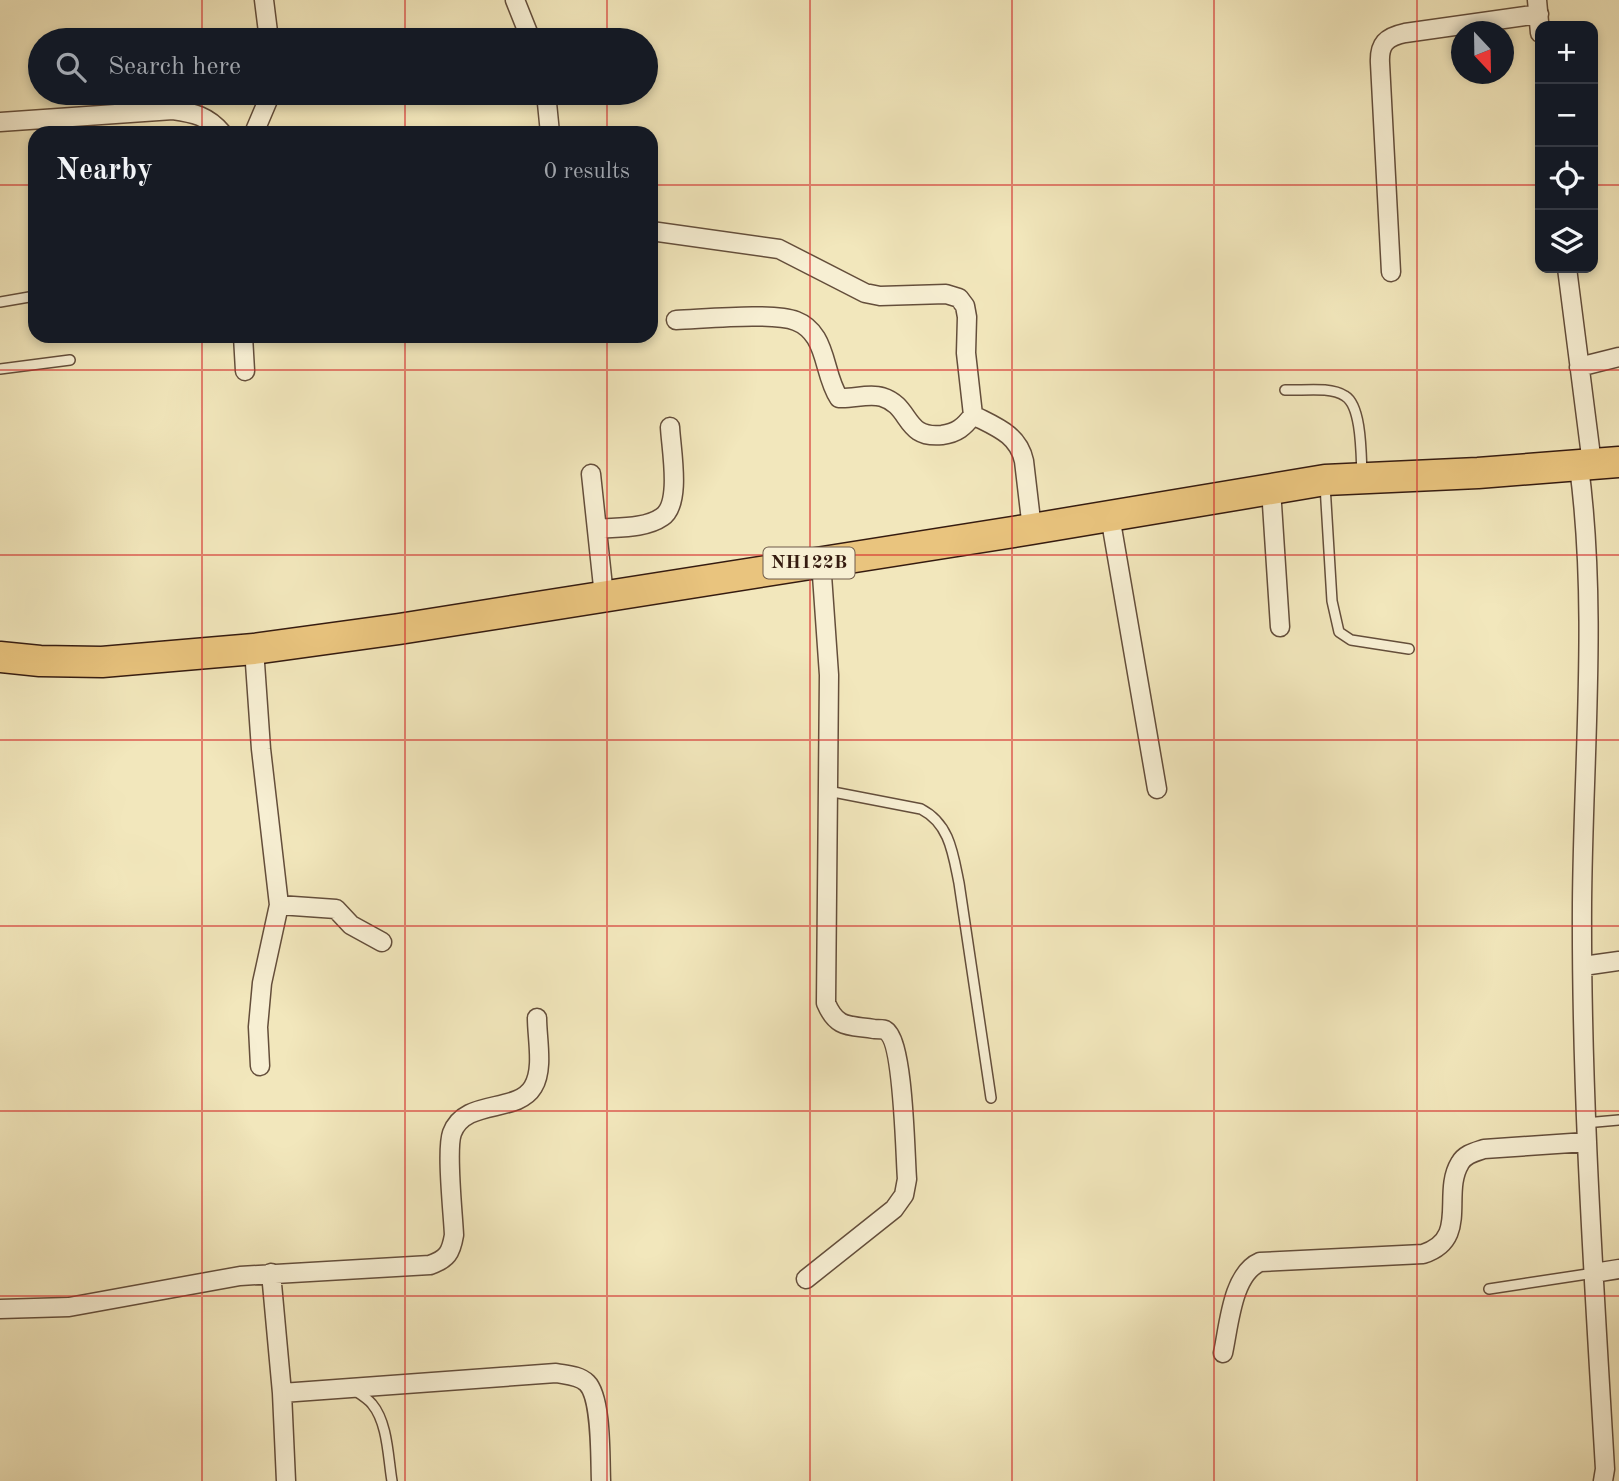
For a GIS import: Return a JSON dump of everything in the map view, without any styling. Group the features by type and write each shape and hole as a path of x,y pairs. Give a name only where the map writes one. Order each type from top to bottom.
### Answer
{"highway":[{"name":"NH122B","path":"0,657 102,662 254,649 399,629 1325,480 1466,474 1596,464"}],"street":[{"path":"264,0 268,28"},
{"path":"515,0 526,28"},
{"path":"1391,272 1379,51 1383,43 1392,36 1405,33 1539,16"},
{"path":"257,126 266,105"},
{"path":"547,105 549,126"},
{"path":"0,122 173,110 197,113 217,126"},
{"path":"658,232 779,249 865,293 880,296 946,294 959,298 965,306 967,317 966,353 973,415 958,431 929,436 916,430 897,405 883,397 839,398 831,386 817,340 809,328 796,321 778,318 676,320"},
{"path":"1568,273 1579,367 1596,464 1585,515 1588,580 1583,966 1585,1123 1605,1469 1602,1481"},
{"path":"243,343 245,371"},
{"path":"1579,367 1619,356"},
{"path":"973,415 1012,436 1022,451 1032,529"},
{"path":"597,529 649,522 663,517 672,506 674,494 670,427"},
{"path":"591,474 604,596"},
{"path":"1271,489 1280,627"},
{"path":"1110,516 1157,789"},
{"path":"806,1279 894,1209 904,1195 907,1179 900,1073 893,1039 885,1030 842,1024 832,1017 826,1003 829,675 821,561"},
{"path":"254,649 260,736 279,905 262,983 258,1027 260,1066"},
{"path":"279,905 335,909 351,925 382,942"},
{"path":"1583,966 1619,961"},
{"path":"0,1309 69,1307 192,1283 271,1273 430,1265 444,1260 452,1250 454,1235 451,1135 458,1121 473,1112 521,1098 533,1088 538,1070 537,1018"},
{"path":"1223,1353 1239,1282 1251,1266 1259,1262 1423,1254 1434,1251 1443,1244 1449,1232 1456,1172 1461,1161 1470,1154 1484,1149 1586,1142"},
{"path":"1594,1273 1619,1269"},
{"path":"271,1273 282,1393 286,1481"},
{"path":"282,1393 556,1373 575,1376 587,1383 594,1400 601,1481"}],"lane":[{"path":"0,302 28,297"},
{"path":"0,369 70,360"},
{"path":"1285,390 1332,391 1345,395 1353,403 1357,418 1362,477"},
{"path":"1325,480 1332,601 1339,632 1351,640 1409,649"},
{"path":"828,791 921,809 933,815 943,826 952,850 959,883 991,1098"},
{"path":"1585,1123 1619,1119"},
{"path":"1489,1289 1594,1273"},
{"path":"353,1389 372,1403 378,1414 392,1481"}]}
